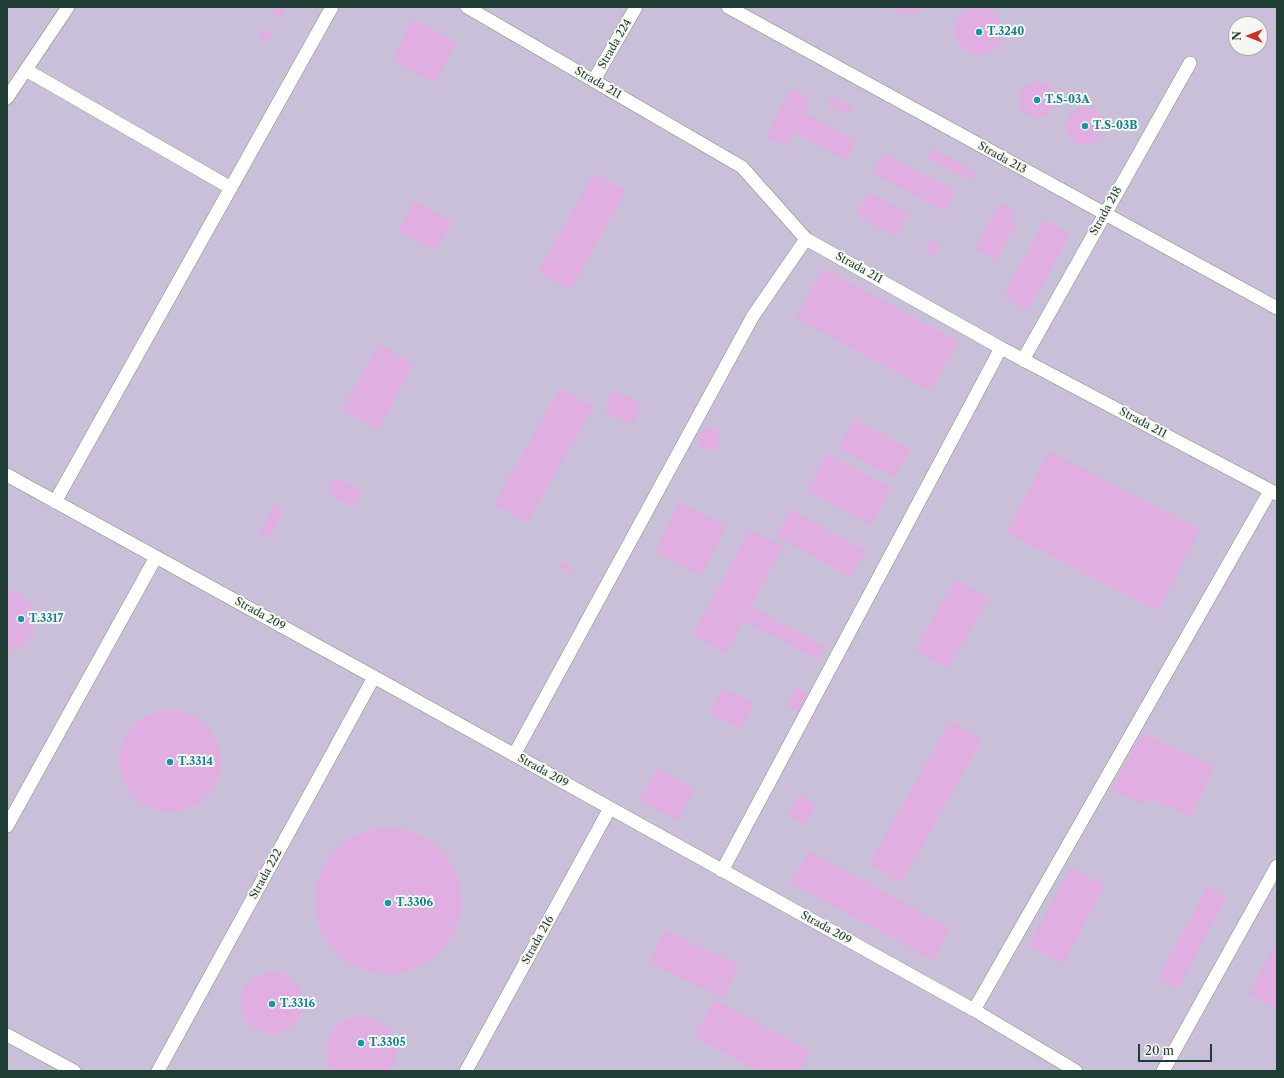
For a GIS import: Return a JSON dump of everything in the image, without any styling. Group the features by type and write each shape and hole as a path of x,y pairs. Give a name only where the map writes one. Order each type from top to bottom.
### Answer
{"lane":[{"path":"7,98 68,7"},
{"path":"55,502 332,7"},
{"name":"Strada 211","path":"467,7 742,167 806,239 1023,360 1274,492"},
{"name":"Strada 224","path":"594,80 636,7"},
{"name":"Strada 213","path":"728,7 1277,308"},
{"name":"Strada 218","path":"1023,360 1190,63"},
{"path":"26,70 230,188"},
{"path":"514,755 753,316 806,239"},
{"path":"722,871 1001,348"},
{"name":"Strada 209","path":"7,476 374,677 974,1010 1076,1071"},
{"path":"974,1010 1274,492"},
{"path":"7,826 156,557"},
{"name":"Strada 222","path":"158,1071 374,677"},
{"name":"Strada 216","path":"466,1071 610,808"},
{"path":"1163,1071 1277,866"},
{"path":"7,1035 74,1071"}],"shaded area":[{"path":"7,7 1277,7 1277,1071 7,1071"}],"building":[{"path":"276,7 280,7 282,8 282,16 276,17 273,14 273,10"},
{"path":"889,7 925,7 915,14 910,15 899,14"},
{"name":"T.3240","path":"979,7 988,9 996,14 1001,22 1003,31 1001,40 996,48 988,53 979,55 970,53 962,48 957,40 955,31 957,22 962,14 970,9"},
{"path":"413,19 457,42 435,83 392,60"},
{"path":"264,30 268,30 270,31 270,39 264,40 261,37 261,33"},
{"name":"T.S-03A","path":"1041,82 1050,87 1054,93 1054,107 1050,113 1041,118 1033,118 1024,113 1020,107 1019,96 1024,87 1030,83"},
{"path":"792,88 811,99 804,112 856,141 845,160 794,132 786,147 766,136"},
{"path":"832,96 853,107 848,115 827,104"},
{"name":"T.S-03B","path":"1085,107 1098,113 1104,126 1098,139 1085,145 1072,139 1066,126 1072,113"},
{"path":"932,148 976,172 971,181 927,158"},
{"path":"884,153 956,191 945,212 873,173"},
{"path":"594,173 626,191 570,290 538,272"},
{"path":"869,192 909,214 896,237 856,215"},
{"path":"414,201 452,221 436,251 398,231"},
{"path":"1000,203 1015,211 1010,218 1017,223 996,260 975,248"},
{"path":"1044,220 1070,234 1041,289 1039,288 1027,310 1003,297"},
{"path":"933,239 941,244 934,256 925,251"},
{"path":"823,268 958,341 931,391 796,318"},
{"path":"379,344 414,364 378,430 342,410"},
{"path":"560,388 594,407 527,523 494,504"},
{"path":"613,390 642,403 633,424 604,412"},
{"path":"854,419 910,449 894,478 839,448"},
{"path":"709,428 717,431 720,439 717,447 709,450 701,447 698,439 701,431"},
{"path":"1049,451 1200,529 1158,611 1006,533"},
{"path":"827,453 892,488 871,525 807,490"},
{"path":"335,477 363,492 353,508 326,492"},
{"path":"679,502 726,525 702,576 655,552"},
{"path":"274,505 284,510 269,538 259,533"},
{"path":"791,509 866,551 851,577 776,536"},
{"path":"750,529 783,547 751,606 825,647 818,660 744,620 725,653 693,635"},
{"path":"561,562 573,569 571,574 559,567"},
{"path":"956,579 989,599 948,669 915,650"},
{"name":"T.3317","path":"7,589 15,591 24,597 31,605 35,616 33,632 27,642 18,648 7,652"},
{"path":"796,687 809,694 799,713 786,707"},
{"path":"722,688 754,703 741,729 710,714"},
{"name":"T.3314","path":"170,710 189,714 206,725 217,742 221,761 217,780 206,797 189,808 170,812 151,808 134,797 123,780 119,761 123,742 134,725 151,714"},
{"path":"950,721 982,739 901,883 869,864"},
{"path":"1142,733 1214,766 1191,817 1148,798 1145,805 1111,790"},
{"path":"658,768 695,789 677,821 640,800"},
{"path":"799,795 816,804 805,825 788,816"},
{"name":"T.3306","path":"381,828 395,828 416,833 429,840 440,849 449,860 456,873 460,887 460,915 456,929 449,942 440,953 429,962 416,969 395,974 381,974 360,969 347,962 331,947 320,929 315,908 315,894 320,873 327,860 342,844 360,833"},
{"path":"809,851 950,928 933,960 791,883"},
{"path":"1071,867 1105,886 1063,964 1029,945"},
{"path":"1207,887 1226,897 1178,989 1158,979"},
{"path":"665,930 739,965 724,998 649,963"},
{"path":"1277,942 1277,1010 1248,993"},
{"name":"T.3316","path":"266,972 278,972 294,981 301,991 303,1003 301,1015 294,1025 278,1034 266,1034 255,1029 246,1020 241,1009 241,997 246,986 255,977"},
{"path":"714,1000 810,1050 799,1071 760,1071 694,1037"},
{"name":"T.3305","path":"356,1016 367,1016 378,1020 387,1027 393,1036 396,1046 396,1057 390,1071 332,1071 326,1055 328,1039 333,1029 341,1022"}],"place":[{"name":"T.3240","path":"979,32"},
{"name":"T.S-03A","path":"1037,100"},
{"name":"T.S-03B","path":"1085,126"},
{"name":"T.3317","path":"21,619"},
{"name":"T.3314","path":"170,762"},
{"name":"T.3306","path":"388,903"},
{"name":"T.3316","path":"272,1004"},
{"name":"T.3305","path":"361,1043"}]}
